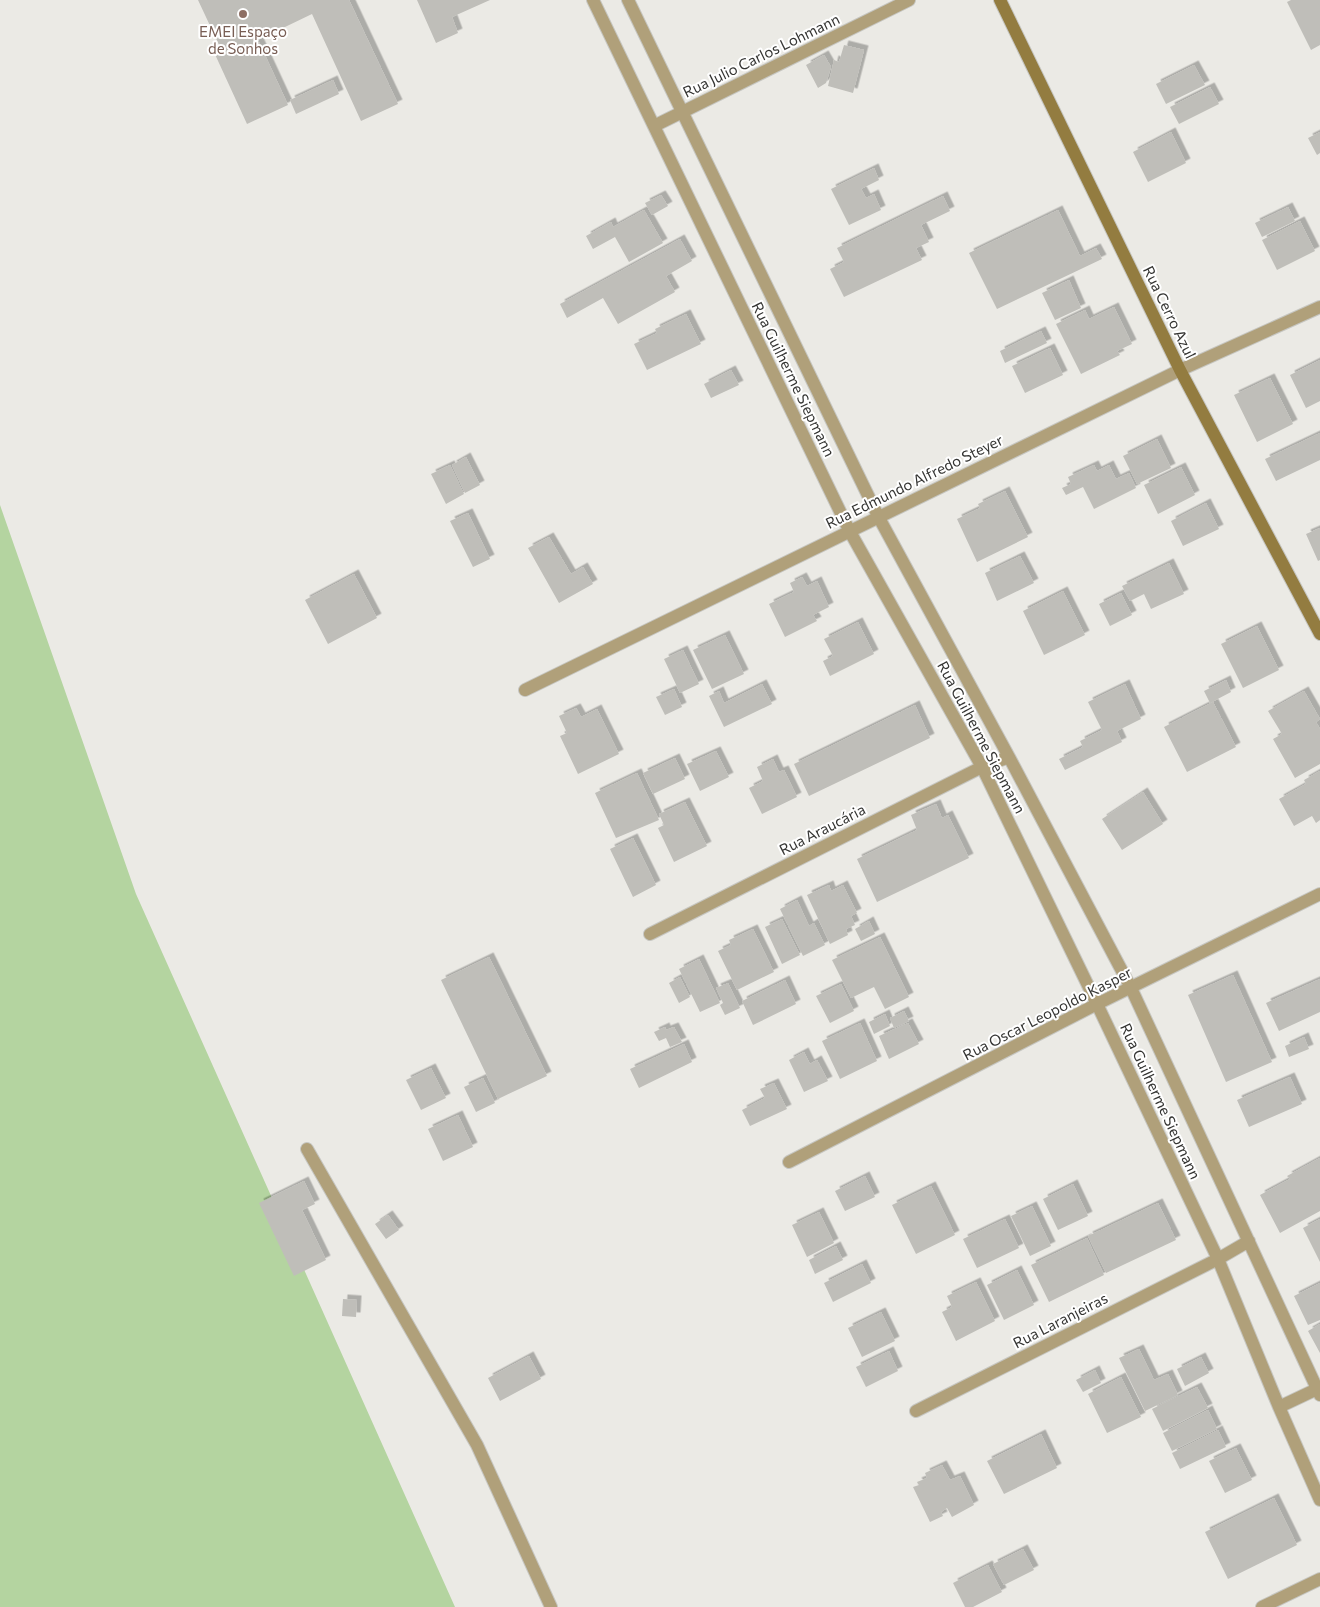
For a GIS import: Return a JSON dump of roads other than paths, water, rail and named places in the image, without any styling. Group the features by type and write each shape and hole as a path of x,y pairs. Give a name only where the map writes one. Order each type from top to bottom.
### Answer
{"street":[{"name":"Rua Guilherme Siepmann","path":"593,0 849,530 982,767 1097,1004 1218,1259 1279,1407 1320,1500"},
{"name":"Rua Guilherme Siepmann","path":"628,0 878,516 1009,757 1131,988 1319,1392"},
{"name":"Rua Julio Carlos Lohmann","path":"654,126 909,0"},
{"name":"Rua Cerro Azul","path":"1000,0 1180,370 1320,634"},
{"name":"Rua Edmundo Alfredo Steyer","path":"525,690 849,530 1180,370 1320,307"},
{"name":"Rua Araucária","path":"650,934 982,767 1009,757"},
{"name":"Rua Oscar Leopoldo Kasper","path":"789,1162 1097,1004 1320,894"},
{"path":"307,1150 477,1444 551,1607"},
{"name":"Rua Laranjeiras","path":"916,1411 1218,1259 1249,1241"},
{"path":"1279,1407 1319,1392"},
{"path":"1262,1607 1320,1579"}],"place":[{"name":"EMEI Espaço de Sonhos","path":"243,14"}]}
